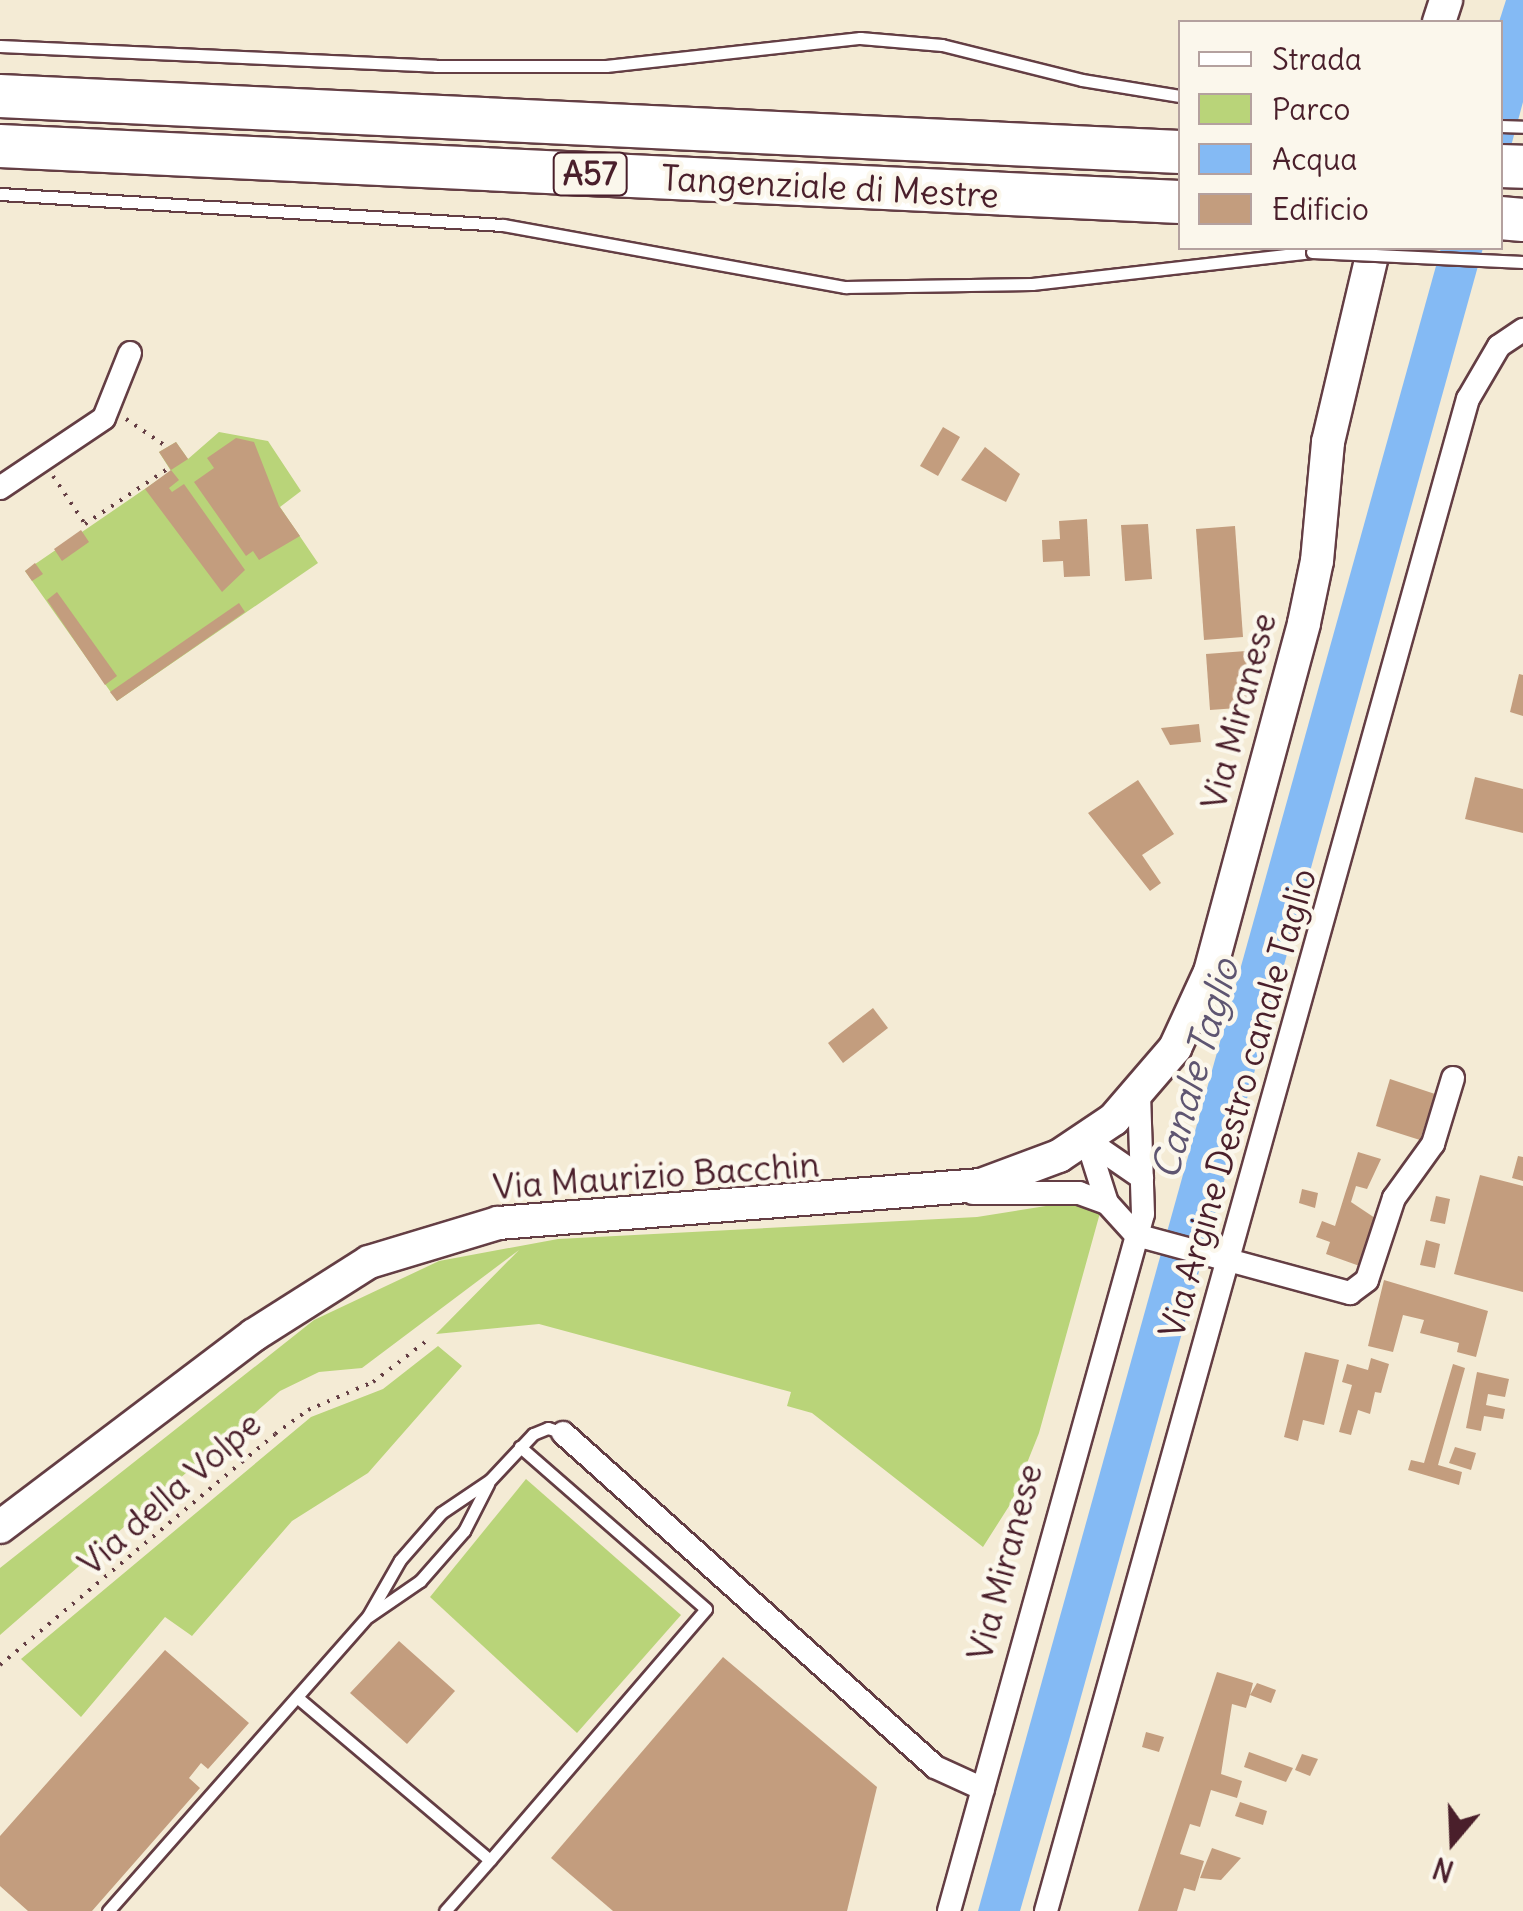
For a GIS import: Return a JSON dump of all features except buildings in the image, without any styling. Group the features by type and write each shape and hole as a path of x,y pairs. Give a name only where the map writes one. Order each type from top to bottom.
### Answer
{"highway":[{"name":"Tangenziale di Mestre","path":"0,96 1178,152"},
{"name":"Tangenziale di Mestre","path":"0,146 1178,202"}],"main road":[{"name":"Via Miranese","path":"1139,1093 1175,1048 1210,972 1304,623 1318,561 1328,442 1374,250"},
{"name":"Via Maurizio Bacchin","path":"0,1527 315,1294 370,1262 439,1238 566,1215 950,1190 1011,1178 1086,1140 1139,1093"}],"street":[{"name":"Via Argine Destro canale Taglio","path":"1046,1911 1220,1256 1468,399 1499,346 1523,330"},
{"path":"0,488 42,460 115,394 130,353"},
{"path":"950,1190 1079,1193 1107,1203 1144,1236 1356,1291 1367,1280 1394,1198 1433,1144 1452,1078"},
{"name":"Via Miranese","path":"950,1911 1144,1236 1139,1093"},
{"path":"1086,1140 1142,1178"},
{"path":"1086,1140 1107,1203"},
{"path":"563,1434 935,1767 983,1790"}],"lane":[{"path":"0,46 436,66 606,66 860,38 942,45 1082,80 1178,96"},
{"path":"0,194 503,225 845,286 1032,284 1312,252 1523,262"},
{"path":"368,1616 420,1581 464,1531 490,1480 520,1446 548,1428 563,1434"},
{"path":"445,1911 706,1609 520,1446"},
{"path":"108,1911 368,1616 400,1560 441,1513 490,1480"},
{"path":"298,1698 490,1860"}],"path":[{"path":"115,394 167,448"},
{"path":"42,460 86,525 170,468"},
{"name":"Via della Volpe","path":"0,1665 259,1446 308,1410 373,1382 429,1339"}],"green space":[{"path":"219,432 268,441 301,491 280,507 318,563 117,701 25,571 171,471 159,452 176,442 188,459"},
{"path":"1071,1202 1100,1213 1039,1433 1011,1503 983,1547 812,1413 787,1406 791,1392 539,1324 436,1334 519,1250 362,1368 319,1372 280,1391 0,1635 0,1568 314,1320 439,1261 558,1239 977,1217"},
{"path":"438,1346 462,1366 368,1473 292,1521 192,1636 165,1617 81,1717 21,1659 311,1417 383,1389"},
{"path":"526,1479 681,1615 577,1733 430,1597"}],"water":[{"path":"1506,0 1523,0 1523,102 1503,176 1503,20 1500,20"},
{"path":"1440,250 1482,250 1020,1911 978,1911"}],"water label":[{"name":"Canale Taglio","path":"1195,1069"}]}
